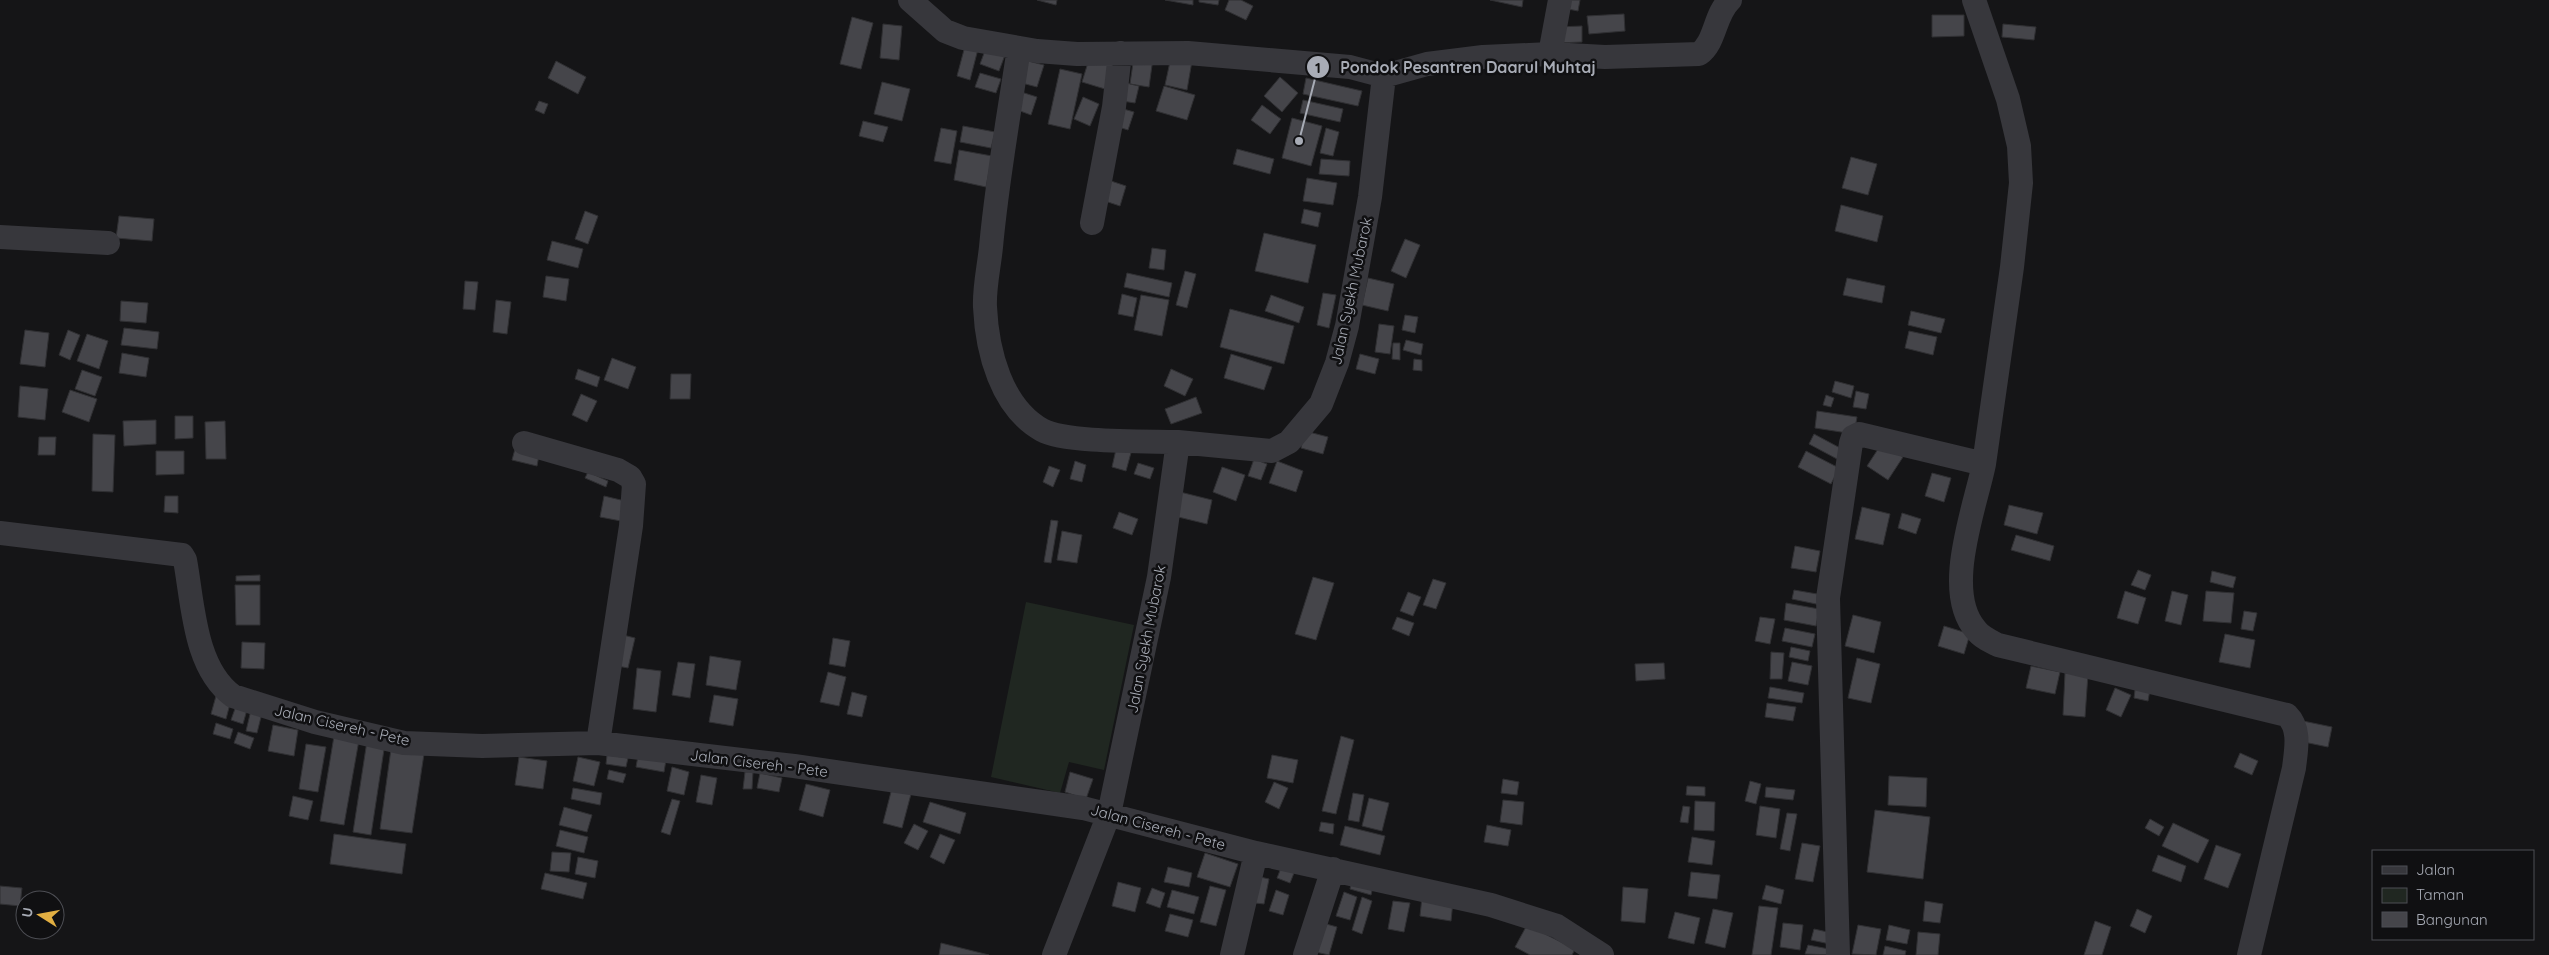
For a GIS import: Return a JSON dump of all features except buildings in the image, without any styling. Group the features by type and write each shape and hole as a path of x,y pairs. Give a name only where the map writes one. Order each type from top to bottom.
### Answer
{"street":[{"path":"910,0 944,31 963,38 1019,48 1078,54 1188,53 1350,67 1384,76 1427,64 1482,57 1550,54 1605,57 1699,54 1705,50 1718,17 1730,0"},
{"path":"1550,54 1560,0"},
{"path":"1974,0 2008,99 2019,146 2021,183 2012,267 1984,464 1970,521 1960,583 1964,607 1975,630 1998,646 2287,715 2294,722 2297,740 2294,768 2249,955"},
{"path":"1019,48 994,213 985,306 989,343 998,374 1010,399 1022,414 1043,430 1066,437 1178,442"},
{"path":"1092,223 1114,107 1120,53"},
{"name":"Jalan Syekh Mubarok","path":"1054,955 1110,814 1159,578 1178,442 1272,451 1289,442 1322,404 1337,363 1346,326 1370,197 1384,76"},
{"path":"0,236 108,243"},
{"path":"1838,955 1828,598 1851,443 1853,437 1859,434 1867,434 1984,464"},
{"path":"524,443 618,470 630,477 634,484 631,526 598,743"},
{"name":"Jalan Cisereh - Pete","path":"0,533 182,555 186,560 204,652 220,683 233,696 315,722 404,743 482,746 598,743 794,766 1083,808 1256,853 1491,905 1557,926 1602,955"},
{"path":"1232,955 1256,853"},
{"path":"1305,955 1333,869"}],"green space":[{"path":"1026,602 1134,625 1104,770 1069,762 1060,793 991,777"}],"place":[{"name":"Pondok Pesantren Daarul Muhtaj","path":"1299,141"}]}
